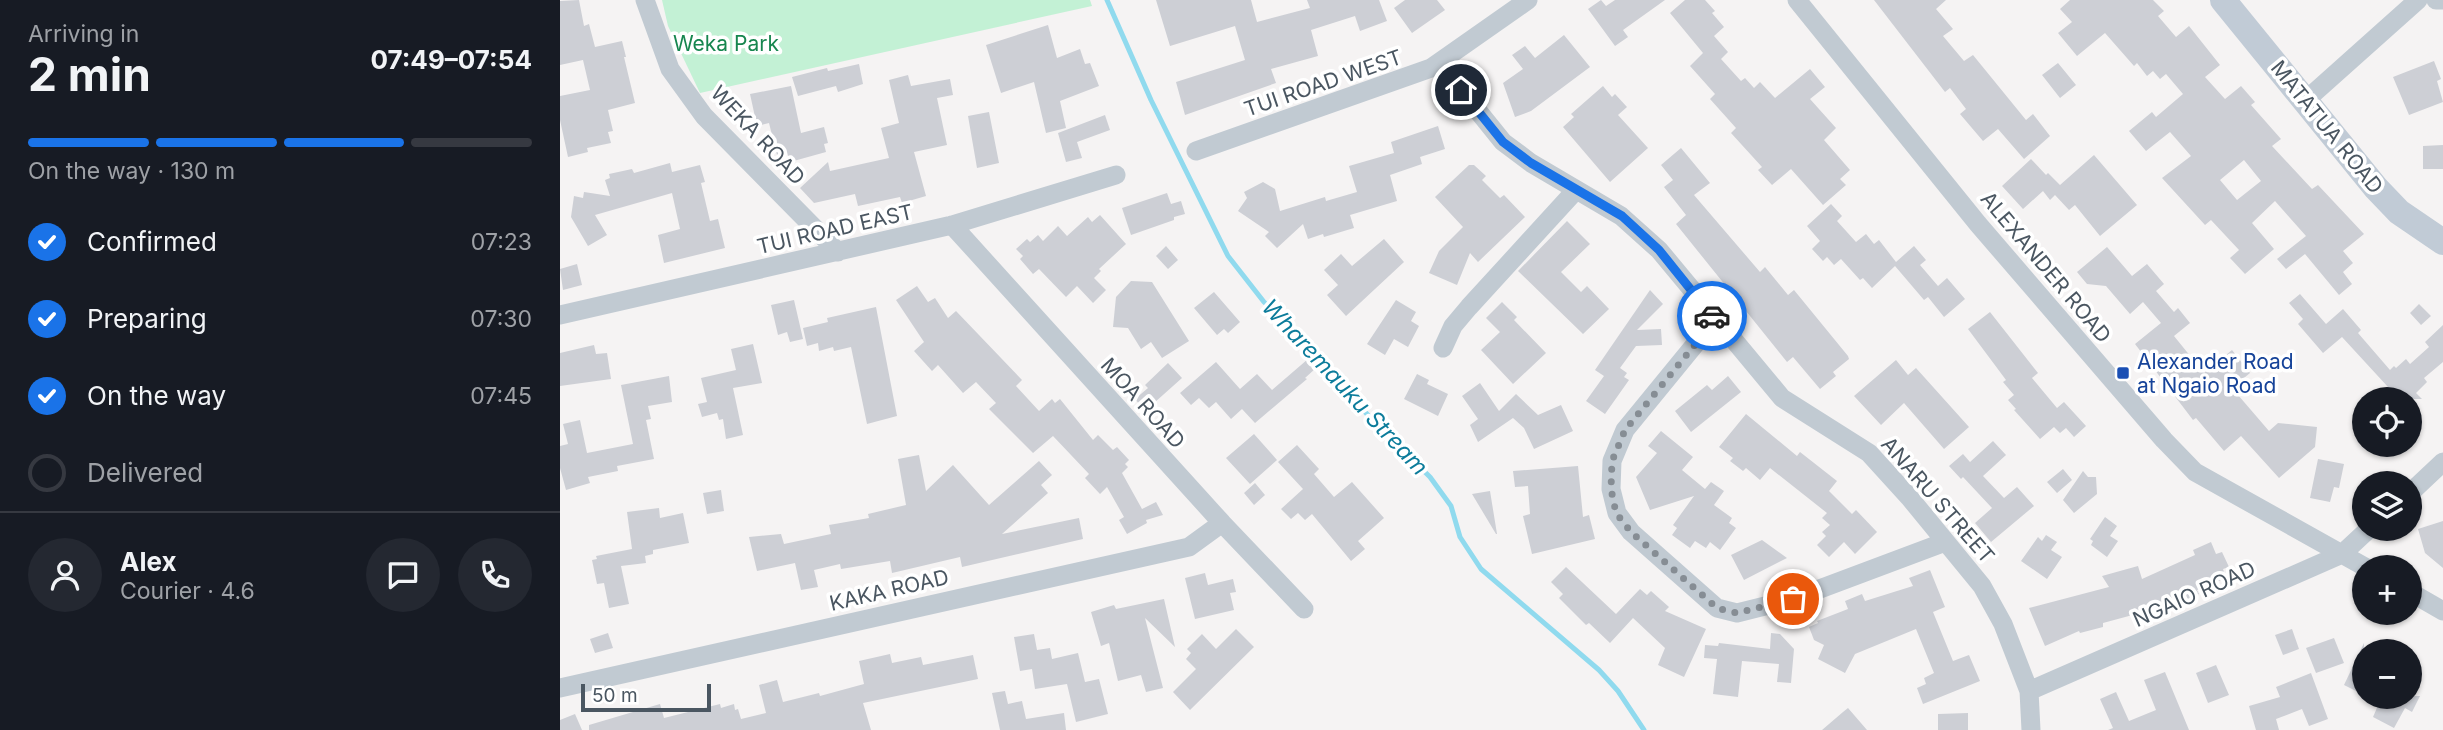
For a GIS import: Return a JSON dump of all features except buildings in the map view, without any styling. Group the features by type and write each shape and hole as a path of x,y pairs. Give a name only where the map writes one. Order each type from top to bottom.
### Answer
{"main road":[{"name":"MATATUA ROAD","path":"2222,0 2376,188 2399,212 2443,242"}],"street":[{"name":"WEKA ROAD","path":"645,0 670,69 704,116 838,252"},
{"name":"TUI ROAD WEST","path":"1196,151 1415,75 1442,61 1528,0"},
{"name":"ALEXANDER ROAD","path":"1797,0 1978,224 2164,440 2195,472 2352,560"},
{"path":"2306,100 2418,0"},
{"path":"2436,0 2443,1"},
{"name":"ANARU STREET","path":"1442,61 1461,90 1503,142 1531,163 1622,216 1659,250 1782,398 1870,453 1982,586 2003,624 2029,691 2031,730"},
{"name":"TUI ROAD EAST","path":"560,315 952,225 1116,175"},
{"path":"1443,348 1453,326 1576,190"},
{"name":"MOA ROAD","path":"952,225 1222,523 1304,609"},
{"path":"1715,320 1625,430 1612,461 1611,489 1616,513 1631,532 1717,608 1737,613 1793,599 1945,542"},
{"path":"2422,482 2443,463"},
{"name":"KAKA ROAD","path":"560,688 1189,547 1222,523"},
{"name":"NGAIO ROAD","path":"2029,691 2342,554 2356,541"},
{"path":"2422,599 2443,611"}],"green space":[{"name":"Weka Park","path":"662,0 1090,0 1092,6 700,93 668,26"}],"waterway":[{"name":"Wharemauku Stream","path":"1107,0 1151,100 1228,256 1264,302 1317,351 1341,385 1375,423 1430,477 1451,506 1460,537 1481,569 1599,670 1618,691 1644,730"}],"way so far":[{"path":"1712,316 1715,320 1625,430 1612,461 1611,489 1616,513 1631,532 1717,608 1737,613 1793,599"}],"place":[{"name":"Alexander Road at Ngaio Road","path":"2123,373"}],"route":[{"path":"1461,90 1503,142 1531,163 1622,216 1659,250 1712,316"}]}
